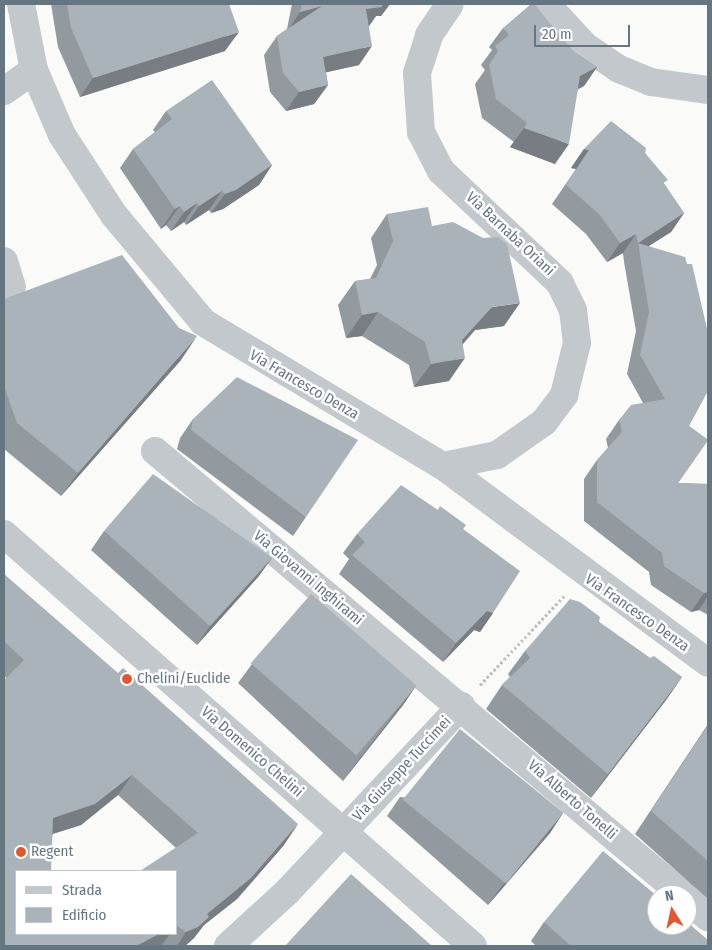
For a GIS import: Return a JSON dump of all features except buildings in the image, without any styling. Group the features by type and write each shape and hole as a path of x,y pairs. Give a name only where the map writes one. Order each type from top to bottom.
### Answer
{"street":[{"name":"Via Francesco Denza","path":"21,4 34,70 62,135 98,192 203,322 443,466 708,664"},
{"name":"Via Barnaba Oriani","path":"443,466 497,455 544,422 564,395 576,343 573,310 560,283 441,171 421,132 417,73 429,35 450,4"},
{"path":"546,4 585,46 619,69 651,82 708,90"},
{"path":"4,91 34,70"},
{"path":"4,261 12,287"},
{"name":"Via Giovanni Inghirami","path":"155,450 461,706"},
{"name":"Via Domenico Chelini","path":"4,534 473,946"},
{"name":"Via Giuseppe Tuccimei","path":"228,946 287,892 461,706"},
{"name":"Via Alberto Tonelli","path":"461,706 671,885"},
{"path":"697,908 708,917"}],"path":[{"path":"461,706 569,590"}],"place":[{"name":"Chelini/Euclide","path":"127,679"},
{"name":"Regent","path":"21,852"}]}
